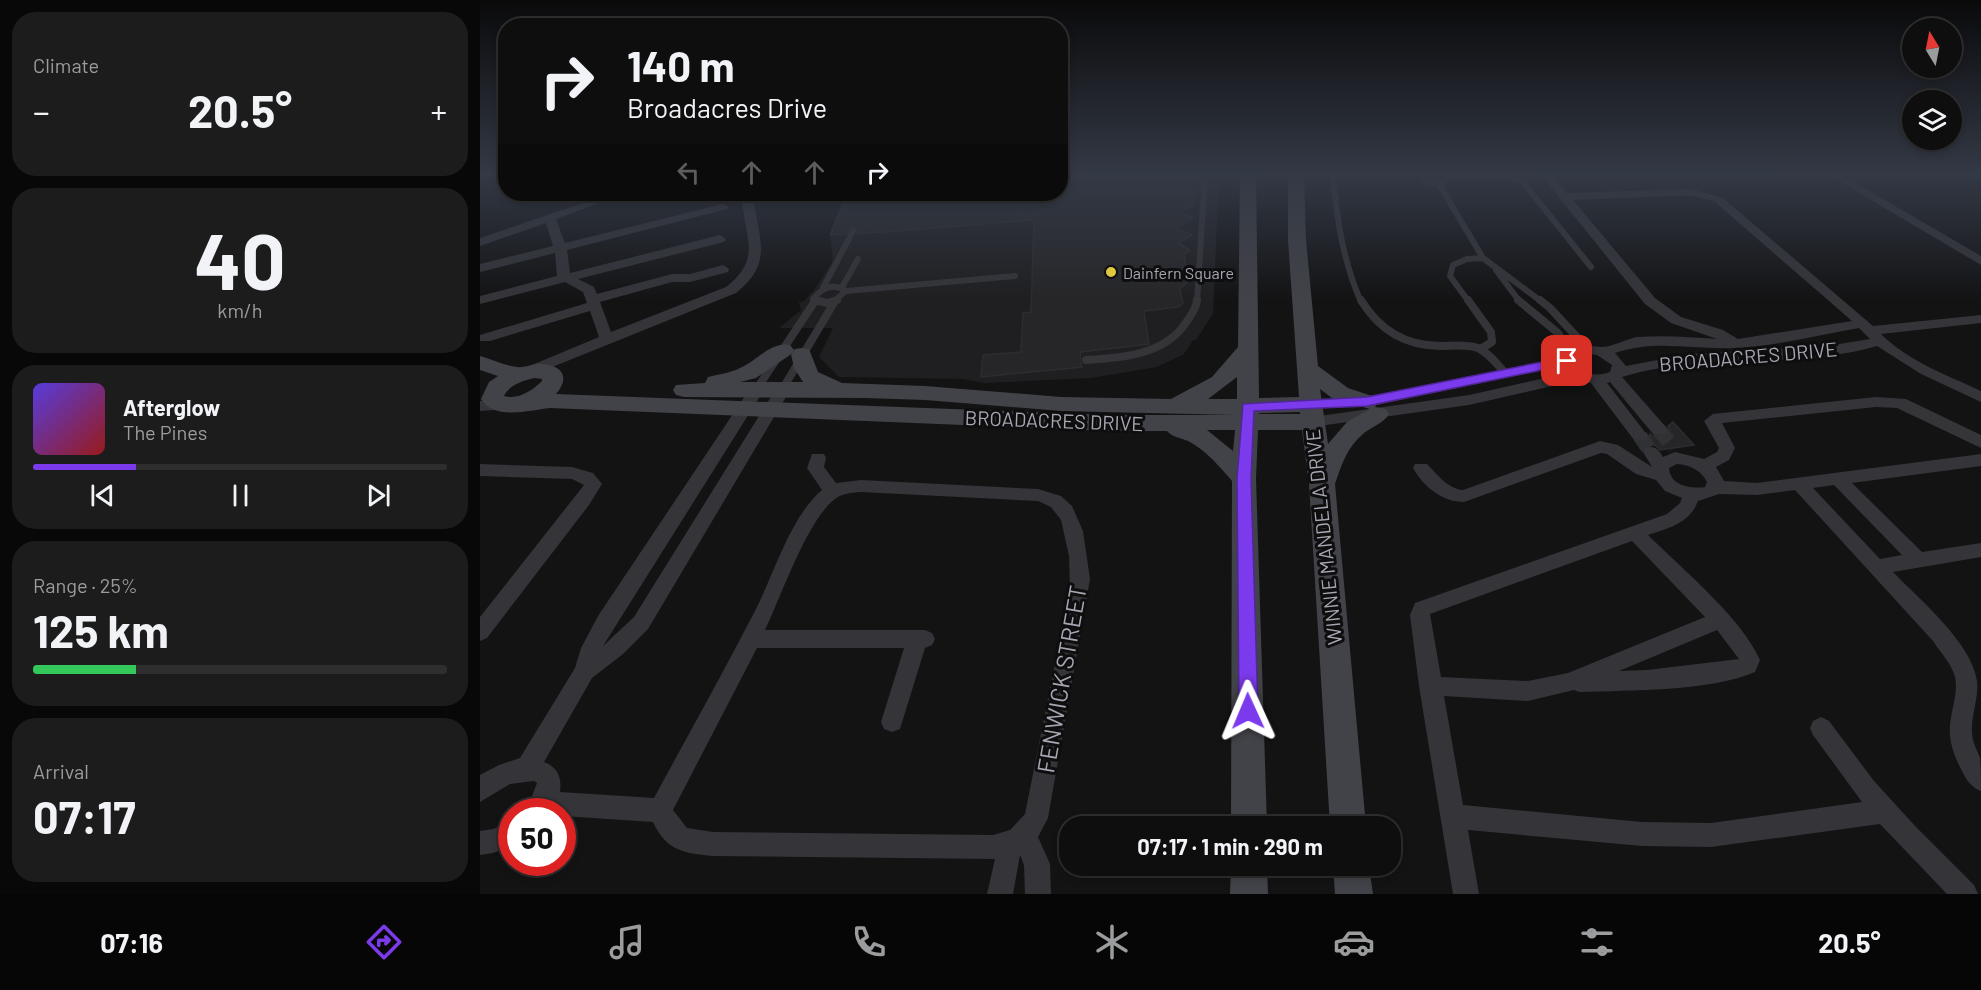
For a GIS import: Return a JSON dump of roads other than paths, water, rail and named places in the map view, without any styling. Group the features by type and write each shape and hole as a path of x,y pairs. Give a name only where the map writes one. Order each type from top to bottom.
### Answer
{"main road":[{"path":"1248,217 1248,415 1244,479 1250,816"},
{"name":"WINNIE MANDELA DRIVE","path":"1297,217 1312,413 1322,484 1347,816"},
{"path":"1170,406 1213,388 1234,368 1248,347"},
{"path":"675,390 748,373 792,352 812,379 856,391"},
{"name":"BROADACRES DRIVE","path":"480,363 521,374 542,371 551,381 675,390 750,399"},
{"path":"1308,369 1340,393 1373,408 1342,440 1322,484"},
{"path":"493,396 521,374"},
{"name":"BROADACRES DRIVE","path":"493,396 538,396 551,381"},
{"name":"BROADACRES DRIVE","path":"776,399 856,391 1059,404 1170,406 1248,415"},
{"name":"BROADACRES DRIVE","path":"493,396 550,401 776,399 1151,423 1248,415 1312,413"},
{"path":"1151,423 1201,436 1215,446 1244,479"},
{"path":"1249,876 1249,894"},
{"path":"1352,876 1354,894"}],"street":[{"path":"480,242 554,217"},
{"path":"480,268 683,217"},
{"path":"521,374 730,290 743,282 751,273 756,260 750,217"},
{"path":"1580,217 1650,301 1676,320 1719,333 1734,344"},
{"path":"1738,217 1870,331 1907,360 1981,396"},
{"path":"1905,217 1981,261"},
{"path":"550,218 560,247 564,277"},
{"path":"480,300 720,239"},
{"path":"485,338 672,278 690,278 723,269"},
{"path":"564,277 589,290 607,339"},
{"name":"BROADACRES DRIVE","path":"1373,408 1595,350 1634,342 1659,340 1734,344 1981,319"},
{"name":"BROADACRES DRIVE","path":"1312,413 1469,400 1589,377 1616,376 1664,361 1809,352 1865,345 1870,331"},
{"path":"551,381 591,345"},
{"path":"1595,350 1616,360 1620,370 1616,376 1659,430"},
{"path":"1569,357 1571,368 1589,377 1623,413 1640,436"},
{"path":"528,767 585,671 591,648 605,622 680,510 750,399"},
{"path":"585,671 616,648 641,623 776,399"},
{"path":"1704,466 1723,456 1726,448 1723,439 1712,424 1712,421 1719,418 1876,402 1900,403 1981,442"},
{"path":"1623,413 1642,410"},
{"path":"1421,468 1444,491 1460,496 1600,447 1612,449 1641,470 1678,453 1704,466 1714,476 1715,487"},
{"path":"660,810 751,639 811,518 822,500 832,491 815,468 818,458"},
{"path":"1658,464 1674,488 1692,495 1707,494 1715,487 1757,489 1981,460"},
{"path":"480,470 572,473 587,477 593,484 480,632"},
{"path":"1838,479 1918,560"},
{"path":"1799,484 1940,635 1965,673 1968,695 1960,726 1961,735 1966,755 1981,779"},
{"name":"FENWICK STREET","path":"832,491 845,486 861,486 1038,495 1052,499 1067,512 1079,561 1080,588 1036,818 1017,840 1000,894"},
{"path":"691,493 721,493"},
{"path":"1466,894 1430,686 1420,615 1422,609 1673,519 1682,513 1692,495"},
{"path":"1569,682 1647,680 1734,671 1748,665 1750,660 1742,646 1720,620 1635,533"},
{"path":"1876,567 1981,550"},
{"path":"1430,686 1528,691 1569,682 1720,620"},
{"path":"751,639 921,639 892,723"},
{"path":"1821,728 1885,811 1965,894"},
{"path":"480,790 507,772 528,767 540,769 548,777 549,789 544,798"},
{"path":"576,808 660,810"},
{"path":"660,810 674,835 683,841 713,844 993,847 1017,840 1037,864 1038,894"},
{"path":"1452,816 1642,834 1711,835 1885,811"},
{"path":"480,843 498,839"}],"lane":[{"path":"1086,360 1121,358 1153,349 1170,341 1184,326 1197,305 1202,217"},
{"path":"1336,217 1355,292 1369,314 1393,336 1406,342 1421,345 1469,345 1482,348 1491,354 1505,373"},
{"path":"1459,217 1484,258 1550,308 1595,350"},
{"path":"1550,217 1590,267"},
{"path":"776,399 792,352 796,327 815,301 813,299 815,293 823,288 853,231"},
{"path":"1482,348 1492,342 1491,332 1450,276 1453,265 1467,259 1484,258"},
{"path":"815,301 824,303 843,297 844,289 858,259"},
{"path":"1496,269 1505,286 1528,309 1560,334 1569,357"},
{"path":"823,288 844,289 1015,276"},
{"path":"750,399 835,301"}],"tunnel":[{"path":"1659,430 1674,448"},
{"path":"1640,436 1651,452"}],"place":[{"name":"Dainfern Square","path":"1111,272"}]}
